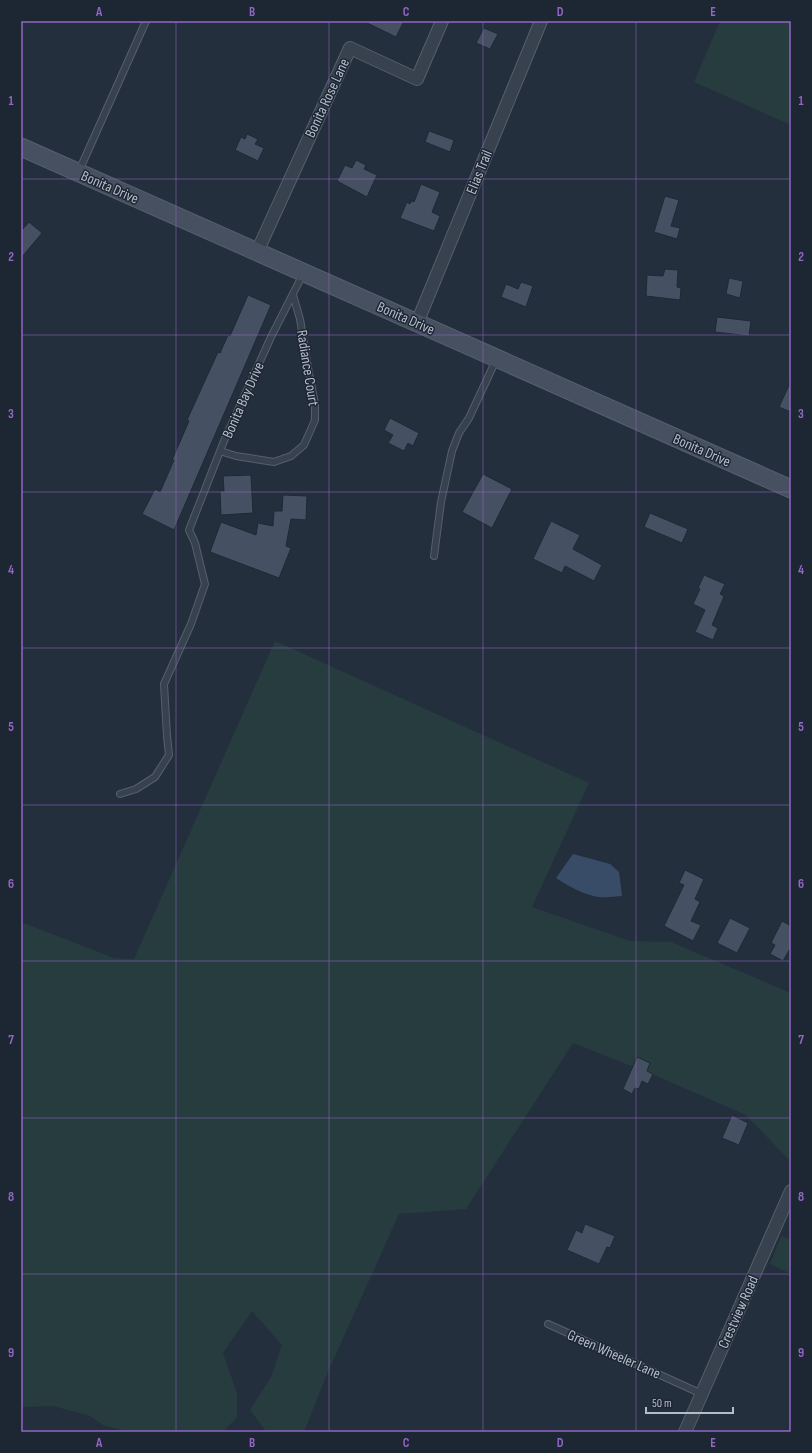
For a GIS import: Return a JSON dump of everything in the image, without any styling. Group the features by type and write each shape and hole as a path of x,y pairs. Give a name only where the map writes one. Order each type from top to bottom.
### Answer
{"street":[{"name":"Bonita Rose Lane","path":"257,252 350,48 417,79 442,21"},
{"name":"Elias Trail","path":"417,323 541,21"},
{"name":"Bonita Drive","path":"21,147 791,489"},
{"name":"Crestview Road","path":"685,1432 791,1191"}],"lane":[{"path":"78,173 146,21"},
{"name":"Bonita Bay Drive","path":"120,794 136,789 155,777 169,755 164,684 191,624 205,584 195,543 189,530 220,451 271,337 304,273"},
{"name":"Radiance Court","path":"220,451 236,456 274,462 291,456 304,445 315,420 315,404 300,319 293,295"},
{"path":"434,556 441,502 452,451 459,433 469,418 497,359"},
{"name":"Green Wheeler Lane","path":"548,1324 702,1394"}],"green space":[{"path":"720,21 791,21 791,125 694,82"},
{"path":"275,641 589,783 532,907 630,941 671,942 791,993 791,1159 790,1161 746,1115 654,1075 573,1043 466,1209 399,1214 327,1374 304,1432 264,1432 265,1430 250,1410 271,1377 282,1345 252,1311 223,1353 237,1393 237,1417 223,1432 128,1432 103,1425 90,1416 53,1406 22,1407 21,922 114,958 134,959"},
{"path":"781,1236 791,1240 791,1274 770,1264"}],"water":[{"path":"573,854 610,864 619,872 622,896 593,896 576,890 556,878"}],"building":[{"path":"363,21 404,21 396,37"},
{"path":"484,28 498,34 490,49 476,43"},
{"path":"429,131 454,140 450,152 425,142"},
{"path":"247,134 258,139 255,144 264,148 258,161 235,150 241,137 245,139"},
{"path":"356,160 366,165 364,169 377,175 367,197 337,181 345,165 352,168"},
{"path":"421,184 440,192 432,212 440,216 434,231 400,218 407,202 410,204 411,201 414,202"},
{"path":"665,196 679,200 671,226 680,228 677,239 654,232"},
{"path":"29,222 42,233 21,258 21,231"},
{"path":"665,269 678,270 677,287 681,288 680,300 646,296 647,275 663,276"},
{"path":"729,278 743,281 740,298 726,294"},
{"path":"521,282 533,286 526,307 501,297 506,284 518,289"},
{"path":"248,295 271,305 174,530 142,514 155,489 160,492 189,421 187,420 218,352 220,353 228,335 230,336"},
{"path":"717,317 751,321 749,336 715,332"},
{"path":"791,381 791,412 779,407"},
{"path":"390,418 419,433 413,446 408,443 404,451 388,443 393,435 384,430"},
{"path":"483,474 512,489 492,528 462,512"},
{"path":"251,475 253,513 221,515 220,491 224,491 223,476"},
{"path":"283,495 307,496 306,520 291,519 286,546 291,548 279,578 210,552 221,522 256,535 258,523 273,526 274,511 282,511"},
{"path":"650,513 688,529 682,543 644,527"},
{"path":"551,521 580,535 573,549 602,565 594,581 565,566 562,573 533,559"},
{"path":"704,575 725,584 720,594 724,596 712,625 718,628 713,640 695,632 705,610 693,604 700,589 698,588"},
{"path":"685,870 704,879 695,899 700,902 691,921 701,925 693,941 664,926 684,885 679,883"},
{"path":"730,918 750,928 737,953 717,943"},
{"path":"782,921 791,926 791,947 783,961 770,954 775,945 771,943"},
{"path":"637,1057 650,1063 647,1071 653,1074 648,1084 642,1081 639,1089 635,1088 632,1094 623,1089"},
{"path":"732,1115 748,1123 739,1145 722,1138"},
{"path":"585,1224 615,1236 610,1248 607,1247 599,1264 567,1250 576,1230 582,1233"}]}
